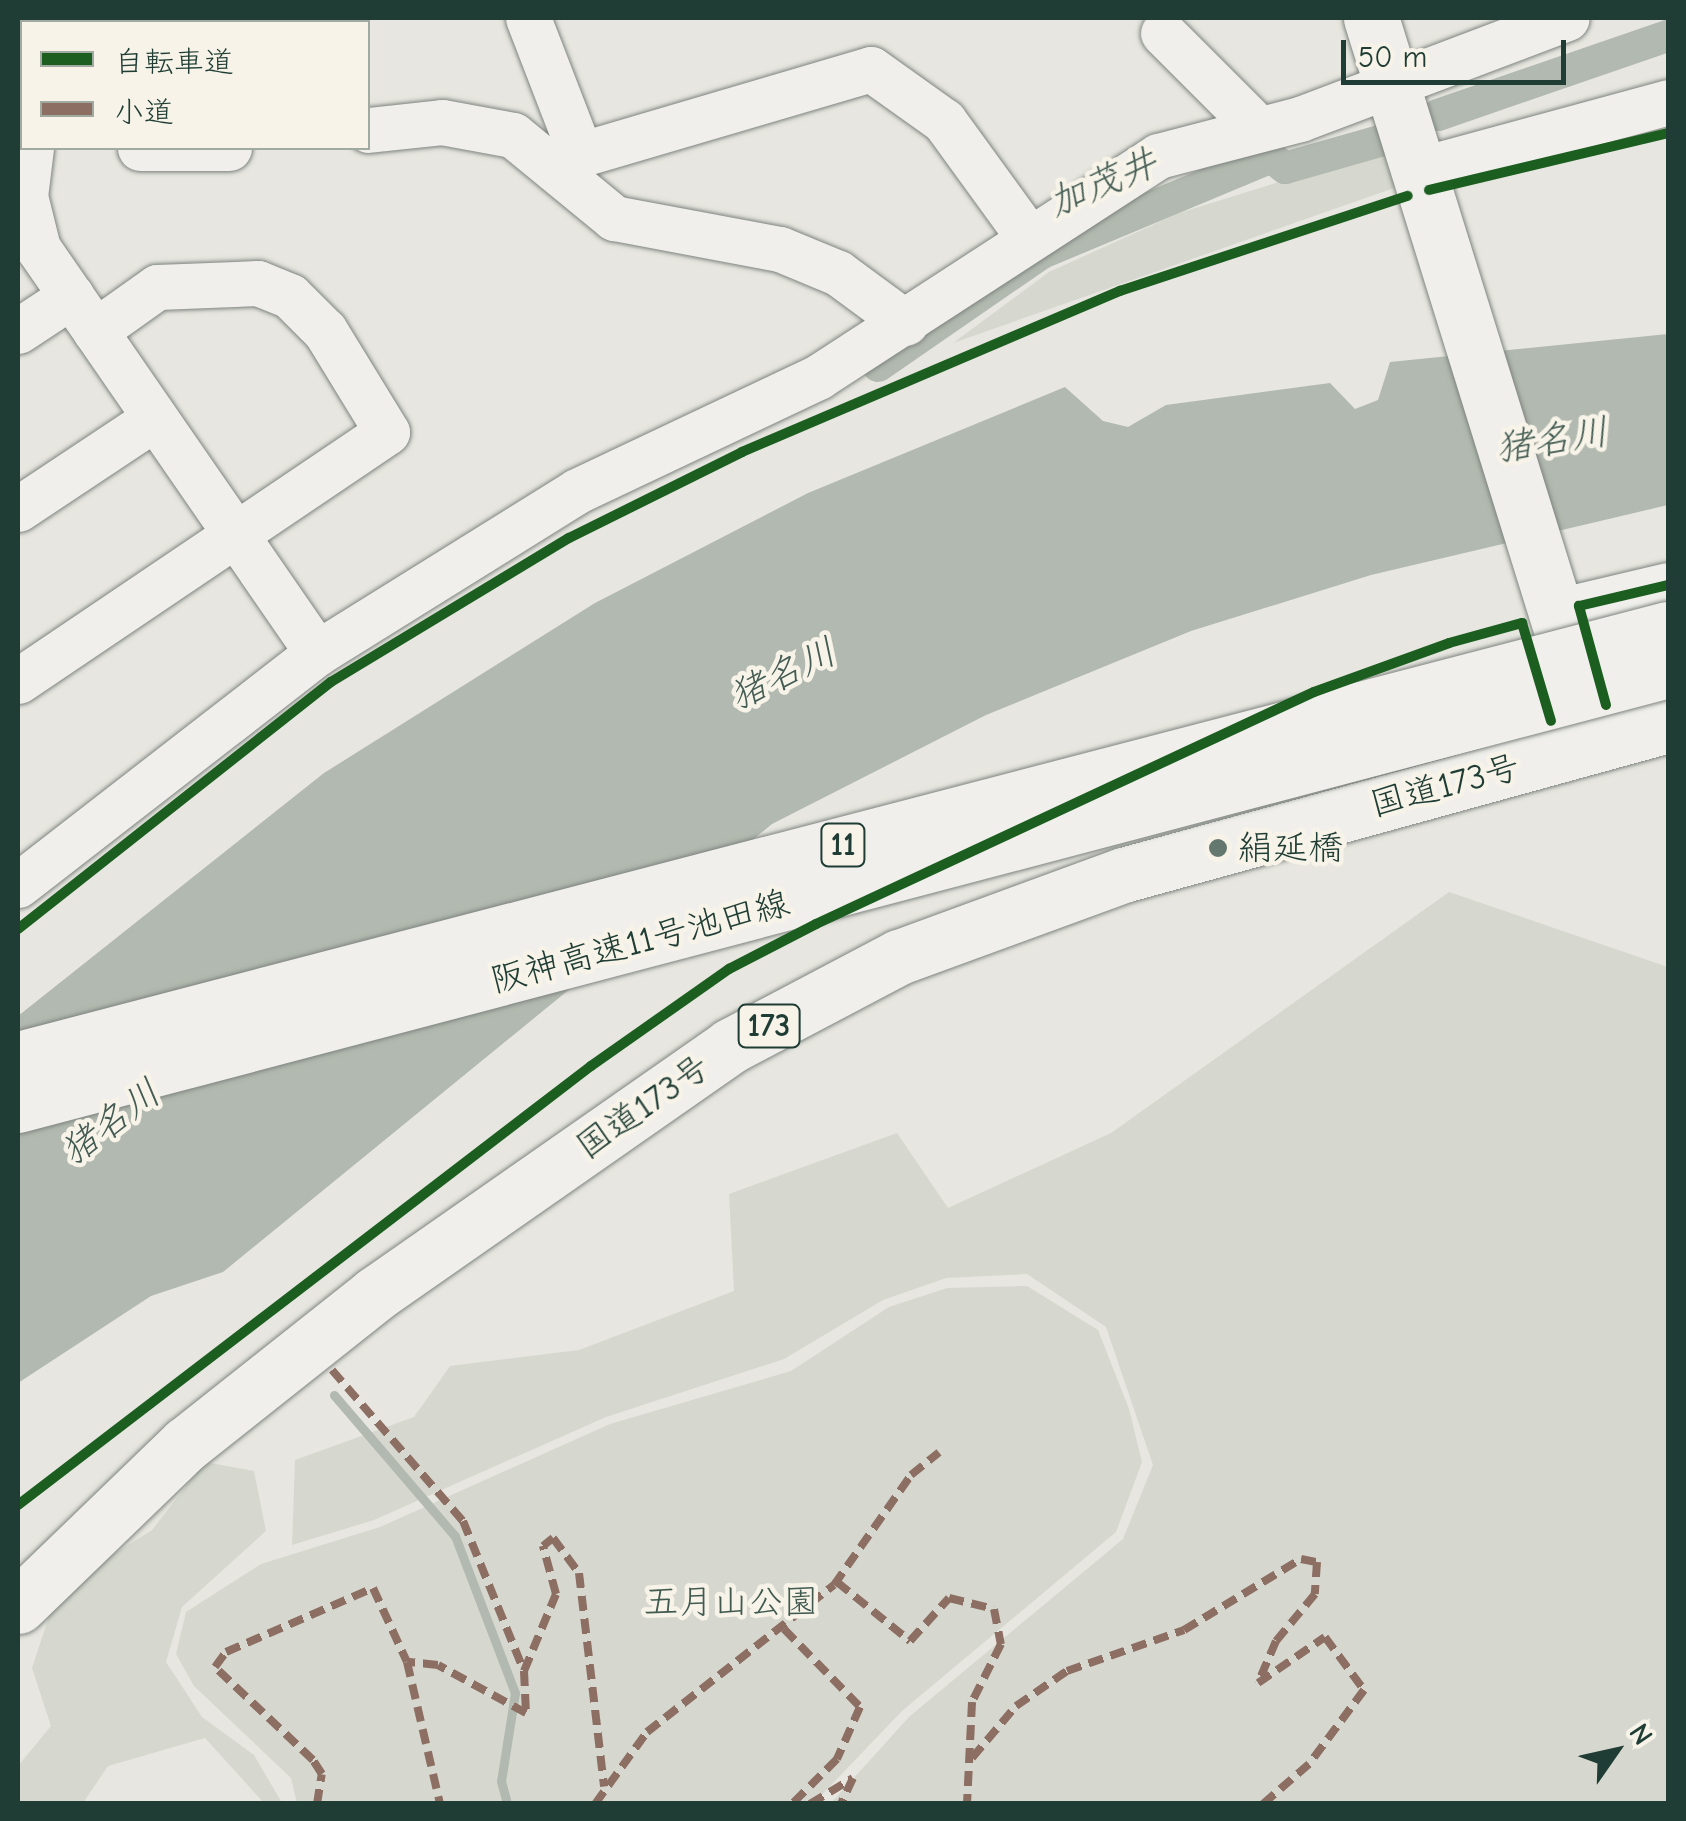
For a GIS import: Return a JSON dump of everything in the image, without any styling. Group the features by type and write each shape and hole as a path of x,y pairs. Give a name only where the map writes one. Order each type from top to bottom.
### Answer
{"main road":[{"path":"1372,18 1568,601 1594,746"},
{"path":"1386,18 1416,148"},
{"name":"阪神高速11号池田線","path":"18,1059 1668,629"},
{"name":"阪神高速11号池田線","path":"18,1105 1668,670"},
{"name":"国道173号","path":"18,1606 186,1444 375,1294 730,1046 899,958 1123,875 1668,725"}],"street":[{"path":"528,18 568,158 614,218 780,249 838,273 906,323"},
{"path":"1416,148 1566,18"},
{"path":"1162,33 1255,125"},
{"path":"370,130 479,126 568,158 871,69 944,121 1026,234"},
{"path":"18,885 317,652 577,491 818,377 906,323 1026,234 1158,156 1255,125 1300,119 1416,148 1668,102"},
{"path":"31,150 25,196 38,248 317,652"},
{"path":"18,332 83,314 156,287 258,283 290,296 325,331 387,432 18,681"},
{"path":"18,509 155,418"},
{"path":"1568,601 1668,584"}],"green space":[{"path":"1386,149 1397,187 953,343 1049,272 1179,213"},
{"path":"1449,892 1668,967 1668,1803 831,1803 910,1716 1123,1539 1153,1465 1106,1327 1027,1274 946,1278 883,1300 784,1359 606,1417 374,1520 292,1545 295,1460 414,1417 450,1366 579,1350 734,1291 729,1194 897,1133 948,1208 1111,1133"},
{"name":"五月山公園","path":"1027,1286 1098,1330 1129,1409 1142,1462 1116,1532 902,1711 814,1803 297,1803 291,1778 194,1686 176,1654 186,1612 261,1564 380,1527 610,1424 791,1371 889,1307 947,1288"},
{"path":"205,1462 254,1471 266,1531 182,1607 166,1662 202,1717 254,1755 282,1803 264,1803 205,1738 108,1766 83,1803 18,1804 18,1766 51,1726 32,1668 58,1589 152,1530"}],"water":[{"name":"猪名川","path":"1668,334 1668,505 1371,575 1191,631 986,715 772,824 223,1272 151,1296 18,1383 18,1016 324,773 595,603 808,493 1065,387 1103,421 1128,427 1166,405 1330,383 1355,409 1378,400 1390,362"}],"waterway":[{"name":"加茂井","path":"1438,115 1668,36"},
{"name":"加茂井","path":"878,366 1042,253 1271,157 1285,168 1380,141"},
{"path":"334,1395 455,1536 515,1693 501,1781 507,1804"}],"marked path":[{"path":"332,1370 463,1521 524,1671 526,1713 438,1665 407,1662"},
{"path":"595,1804 647,1732 834,1585 911,1475 939,1452"},
{"path":"524,1671 556,1594 543,1546 553,1538 579,1573 604,1787"},
{"path":"972,1758 1016,1706 1067,1671 1184,1630 1301,1559 1317,1562 1315,1594 1276,1641 1258,1683 1325,1637 1364,1690 1309,1764 1263,1804"},
{"path":"837,1582 910,1641 949,1598 994,1609 1001,1644 972,1702 967,1804"},
{"path":"317,1804 322,1774 313,1760 215,1667 226,1652 373,1588 407,1662 440,1804"},
{"path":"784,1629 860,1707 837,1759 792,1804"},
{"path":"810,1804 853,1778 841,1804"}],"cycle path":[{"path":"1429,190 1668,133"},
{"path":"18,929 331,682 569,538 742,452 1120,291 1408,196"},
{"path":"1606,705 1579,606 1668,585"},
{"path":"18,1505 591,1066 729,969 816,924 1314,692 1449,643 1522,623 1551,721"}],"place":[{"name":"絹延橋","path":"1218,848"}]}
